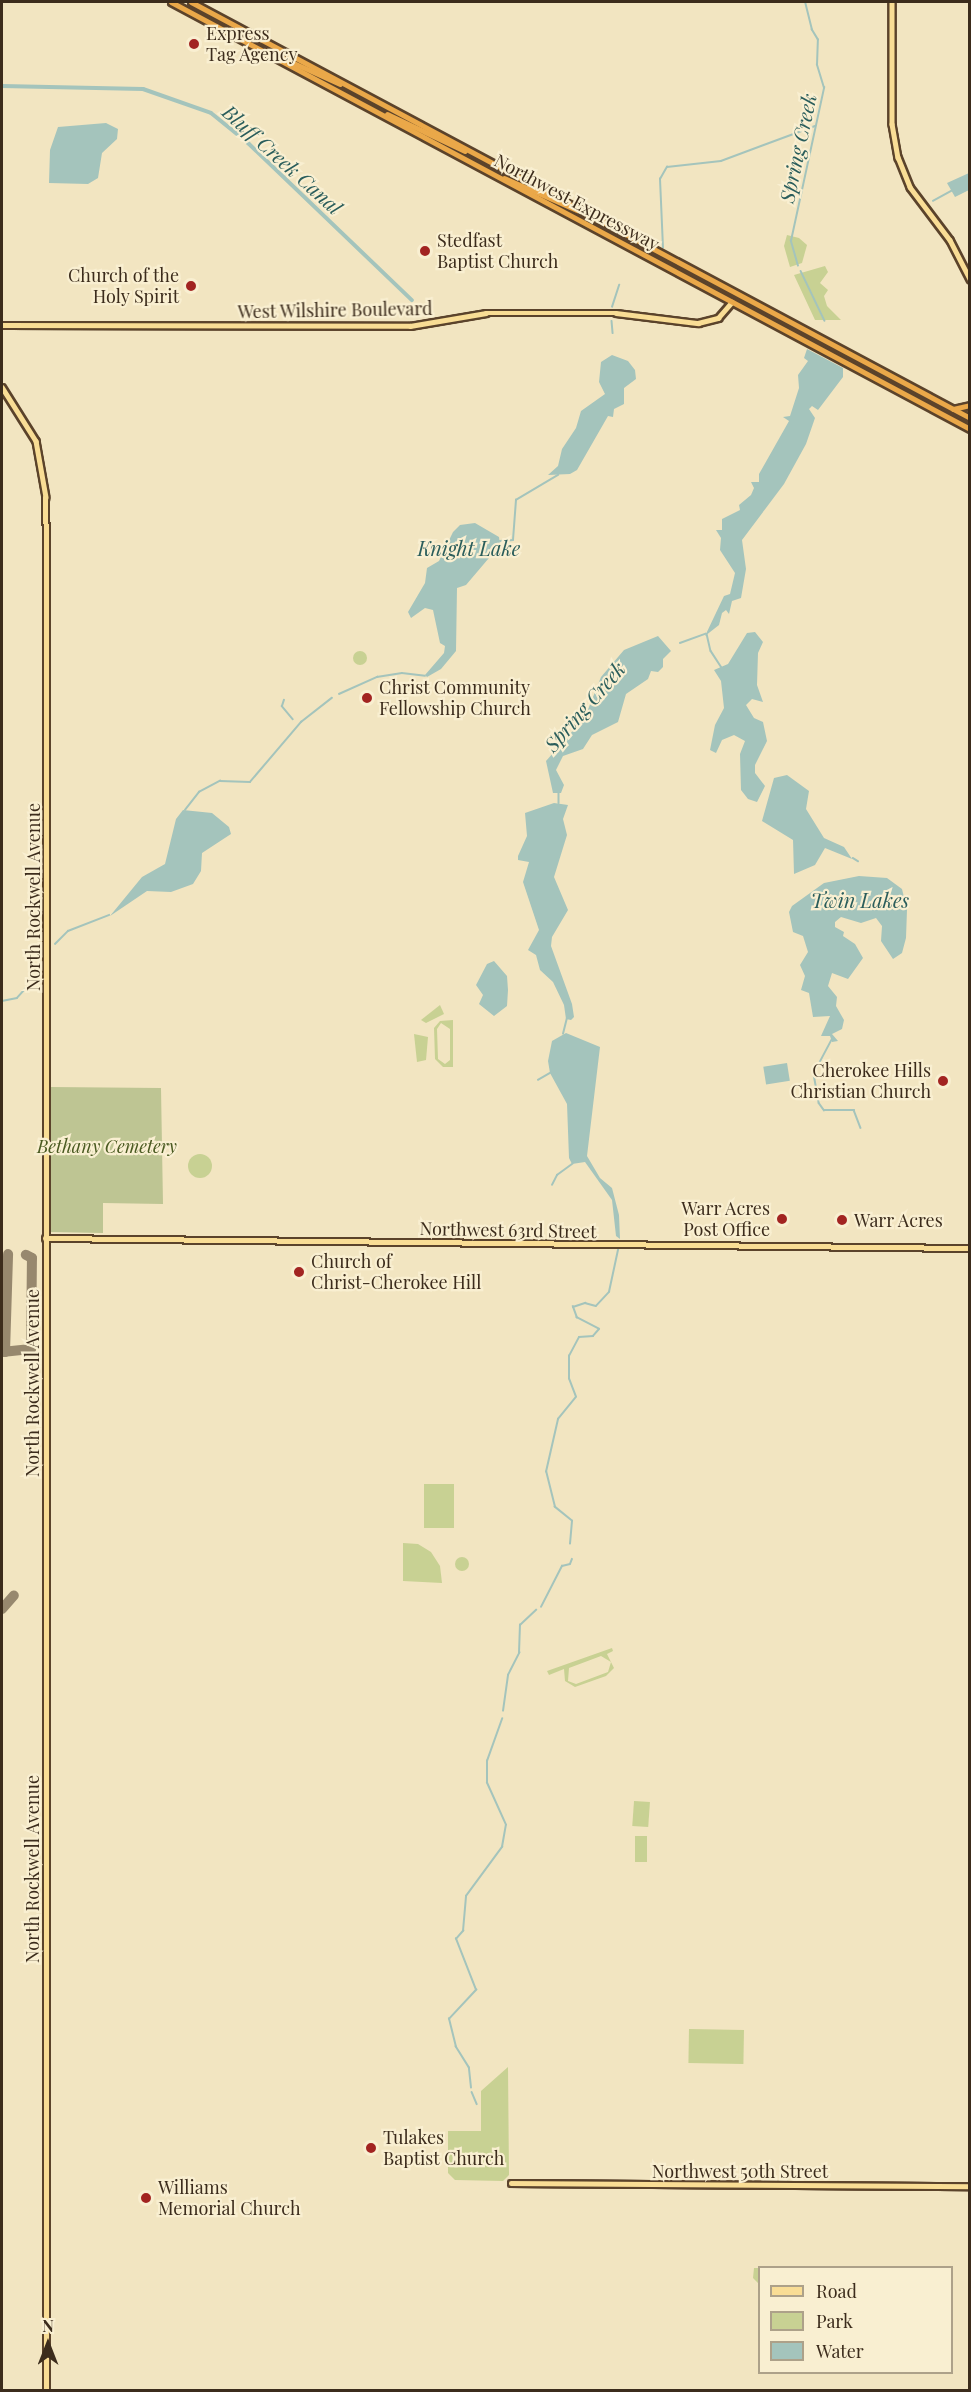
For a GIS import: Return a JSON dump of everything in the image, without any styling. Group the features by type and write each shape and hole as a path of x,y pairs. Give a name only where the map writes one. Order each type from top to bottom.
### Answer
{"highway":[{"name":"Northwest Expressway","path":"171,2 969,429"},
{"name":"Northwest Expressway","path":"192,2 969,418"},
{"path":"188,10 192,2"},
{"path":"254,47 353,88"},
{"path":"371,109 480,157"},
{"path":"491,173 570,209 581,210"},
{"path":"732,302 737,293"},
{"path":"890,386 894,378"},
{"path":"952,408 969,405"}],"main road":[{"path":"892,2 892,124 898,157 910,187 950,240 969,279"},
{"name":"West Wilshire Boulevard","path":"2,325 410,326 486,313 616,313 698,323 718,318 732,302"},
{"name":"North Rockwell Avenue","path":"2,387 32,431 46,488 47,2391"},
{"name":"Northwest 63rd Street","path":"45,1238 969,1248"},
{"name":"Northwest 50th Street","path":"511,2183 969,2186"}],"green space":[{"path":"787,235 799,238 807,245 802,263 790,267 784,246"},
{"path":"825,266 828,272 820,283 828,290 824,296 827,306 841,320 815,320 794,275"},
{"path":"357,651 363,651 367,658 363,665 357,665 353,661 353,655"},
{"path":"440,1005 444,1014 426,1023 421,1020"},
{"path":"453,1020 453,1067 443,1067 435,1059 434,1028 440,1021","holes":["441,1023 450,1029 450,1060 445,1064 438,1059 437,1029"]},
{"path":"414,1034 428,1037 426,1060 417,1062"},
{"name":"Bethany Cemetery","path":"51,1087 161,1088 163,1204 103,1203 103,1233 50,1232"},
{"path":"200,1154 208,1158 212,1166 208,1174 200,1178 192,1174 188,1166 192,1158"},
{"path":"424,1484 454,1484 454,1528 424,1528"},
{"path":"403,1543 418,1544 431,1552 440,1566 442,1583 403,1581"},
{"path":"459,1557 465,1557 469,1564 465,1571 459,1571 455,1567 455,1561"},
{"path":"612,1648 613,1651 607,1654 611,1662 614,1668 606,1676 575,1687 565,1681 564,1669 549,1675 547,1671","holes":["601,1656 611,1662 608,1672 576,1684 568,1681 569,1668"]},
{"path":"634,1801 650,1802 648,1827 632,1826"},
{"path":"635,1836 647,1836 647,1862 635,1862"},
{"path":"689,2029 744,2030 743,2064 688,2063"},
{"path":"508,2067 509,2175 503,2181 455,2180 448,2173 448,2131 481,2131 481,2091"},
{"path":"754,2268 758,2268 758,2283 753,2278"}],"water":[{"path":"106,123 118,129 117,139 102,153 98,178 88,184 49,183 50,150 58,127"},
{"path":"969,173 969,190 955,197 947,183"},
{"path":"807,349 843,368 843,377 818,410 812,406 809,409 815,418 806,444 784,484 742,540 746,569 741,598 732,601 729,614 726,610 722,613 719,625 705,636 724,596 730,594 735,573 720,550 721,538 716,530 722,530 722,519 740,510 739,505 751,495 754,488 751,482 759,482 759,474 789,421 783,417 790,416 799,388 798,375 808,361 804,358"},
{"path":"612,355 628,361 635,370 636,379 624,388 624,404 614,409 613,417 608,416 577,470 570,474 548,475 558,466 562,449 576,428 581,411 605,394 599,382 601,362"},
{"name":"Knight Lake","path":"475,523 499,537 500,545 466,585 457,588 456,651 441,669 427,677 425,675 444,653 445,646 440,643 433,610 425,608 411,618 408,612 425,583 427,568 439,561 453,532 460,525"},
{"path":"755,632 763,642 758,653 757,685 763,702 752,699 746,705 754,718 763,722 767,741 755,765 755,773 765,786 757,802 748,799 741,790 740,754 745,741 734,735 722,740 716,753 710,750 715,725 724,708 721,681 714,670 728,664 747,633"},
{"path":"658,636 671,651 663,659 663,667 658,672 651,671 648,679 626,694 618,722 592,735 583,749 563,756 556,770 564,785 561,793 553,793 546,761 585,717 601,677 624,650"},
{"path":"787,775 809,791 806,809 824,838 844,847 852,859 825,848 815,865 794,874 793,840 762,821 774,778"},
{"path":"554,803 568,805 563,819 567,835 554,877 568,910 552,937 551,946 572,1004 574,1017 571,1020 566,1019 564,1005 553,982 540,970 536,955 528,950 539,930 523,882 529,862 518,860 527,836 525,813"},
{"path":"183,810 212,813 229,827 231,834 202,853 201,871 193,884 171,892 147,891 110,916 142,877 165,864 176,819"},
{"name":"Twin Lakes","path":"859,876 887,878 902,889 907,910 906,938 902,953 893,959 881,941 882,926 876,918 861,923 841,917 835,922 835,927 844,932 843,936 855,944 863,958 848,979 832,973 828,986 837,997 836,1006 844,1020 842,1029 832,1034 838,1041 832,1042 830,1036 821,1036 830,1016 813,1017 809,993 801,990 805,976 800,965 808,952 803,936 793,932 789,912 792,906 824,883"},
{"path":"494,961 507,976 508,990 507,1006 494,1016 479,1004 483,995 476,985 487,964"},
{"path":"566,1033 600,1047 587,1156 600,1178 612,1188 619,1215 620,1239 616,1236 612,1200 585,1162 572,1164 569,1158 567,1104 550,1073 548,1061 552,1041"},
{"path":"787,1063 790,1081 766,1085 763,1067"}],"waterway":[{"name":"Spring Creek","path":"798,266 791,241 824,88 817,65 818,40 812,30 805,2"},
{"name":"Bluff Creek Canal","path":"2,86 143,89 211,113 248,143 412,300"},
{"path":"663,248 660,179 667,167 721,161 815,126"},
{"name":"Bluff Creek Canal","path":"933,201 953,190"},
{"name":"Spring Creek","path":"801,271 825,321"},
{"path":"612,307 619,285"},
{"path":"612,321 613,333"},
{"path":"500,541 513,540 516,500 558,475"},
{"name":"Spring Creek","path":"680,643 705,634"},
{"path":"707,634 711,651 722,668"},
{"path":"339,694 377,677 402,673 425,676"},
{"path":"185,810 199,792 220,781 250,782 301,722 332,698"},
{"path":"282,706 284,700"},
{"path":"282,706 293,719"},
{"name":"Spring Creek","path":"559,793 559,803"},
{"path":"853,858 858,861"},
{"path":"55,944 68,931 109,915"},
{"path":"2,1001 17,998 33,980"},
{"name":"Spring Creek","path":"563,1034 567,1018"},
{"path":"832,1040 814,1074 819,1103 824,1110 854,1110 861,1128"},
{"path":"538,1080 550,1073"},
{"path":"552,1185 557,1175 572,1164"},
{"name":"Spring Creek","path":"570,1544 572,1521 555,1507 546,1472 558,1419 576,1397 569,1379 569,1356 579,1337 593,1336 599,1329 577,1318 573,1307 585,1303 596,1306 609,1292 618,1250"},
{"name":"Spring Creek","path":"541,1607 562,1566 570,1564 572,1559"},
{"name":"Spring Creek","path":"503,1711 508,1675 519,1653 520,1625 536,1610"},
{"name":"Spring Creek","path":"471,2088 469,2068 456,2047 449,2019 476,1990 456,1939 463,1931 466,1896 502,1847 506,1825 487,1783 487,1761 502,1719"},
{"name":"Spring Creek","path":"472,2092 477,2104"}],"taxiway":[{"path":"5,1352 8,1254"},
{"path":"2,1352 31,1349 32,1258 26,1255"},
{"path":"2,1609 14,1595"}],"place":[{"name":"Express Tag Agency","path":"194,44"},
{"name":"Stedfast Baptist Church","path":"425,251"},
{"name":"Church of the Holy Spirit","path":"191,286"},
{"name":"Christ Community Fellowship Church","path":"367,698"},
{"name":"Cherokee Hills Christian Church","path":"943,1081"},
{"name":"Warr Acres Post Office","path":"782,1219"},
{"name":"Warr Acres","path":"842,1220"},
{"name":"Church of Christ-Cherokee Hill","path":"299,1272"},
{"name":"Tulakes Baptist Church","path":"371,2148"},
{"name":"Williams Memorial Church","path":"146,2198"}]}
